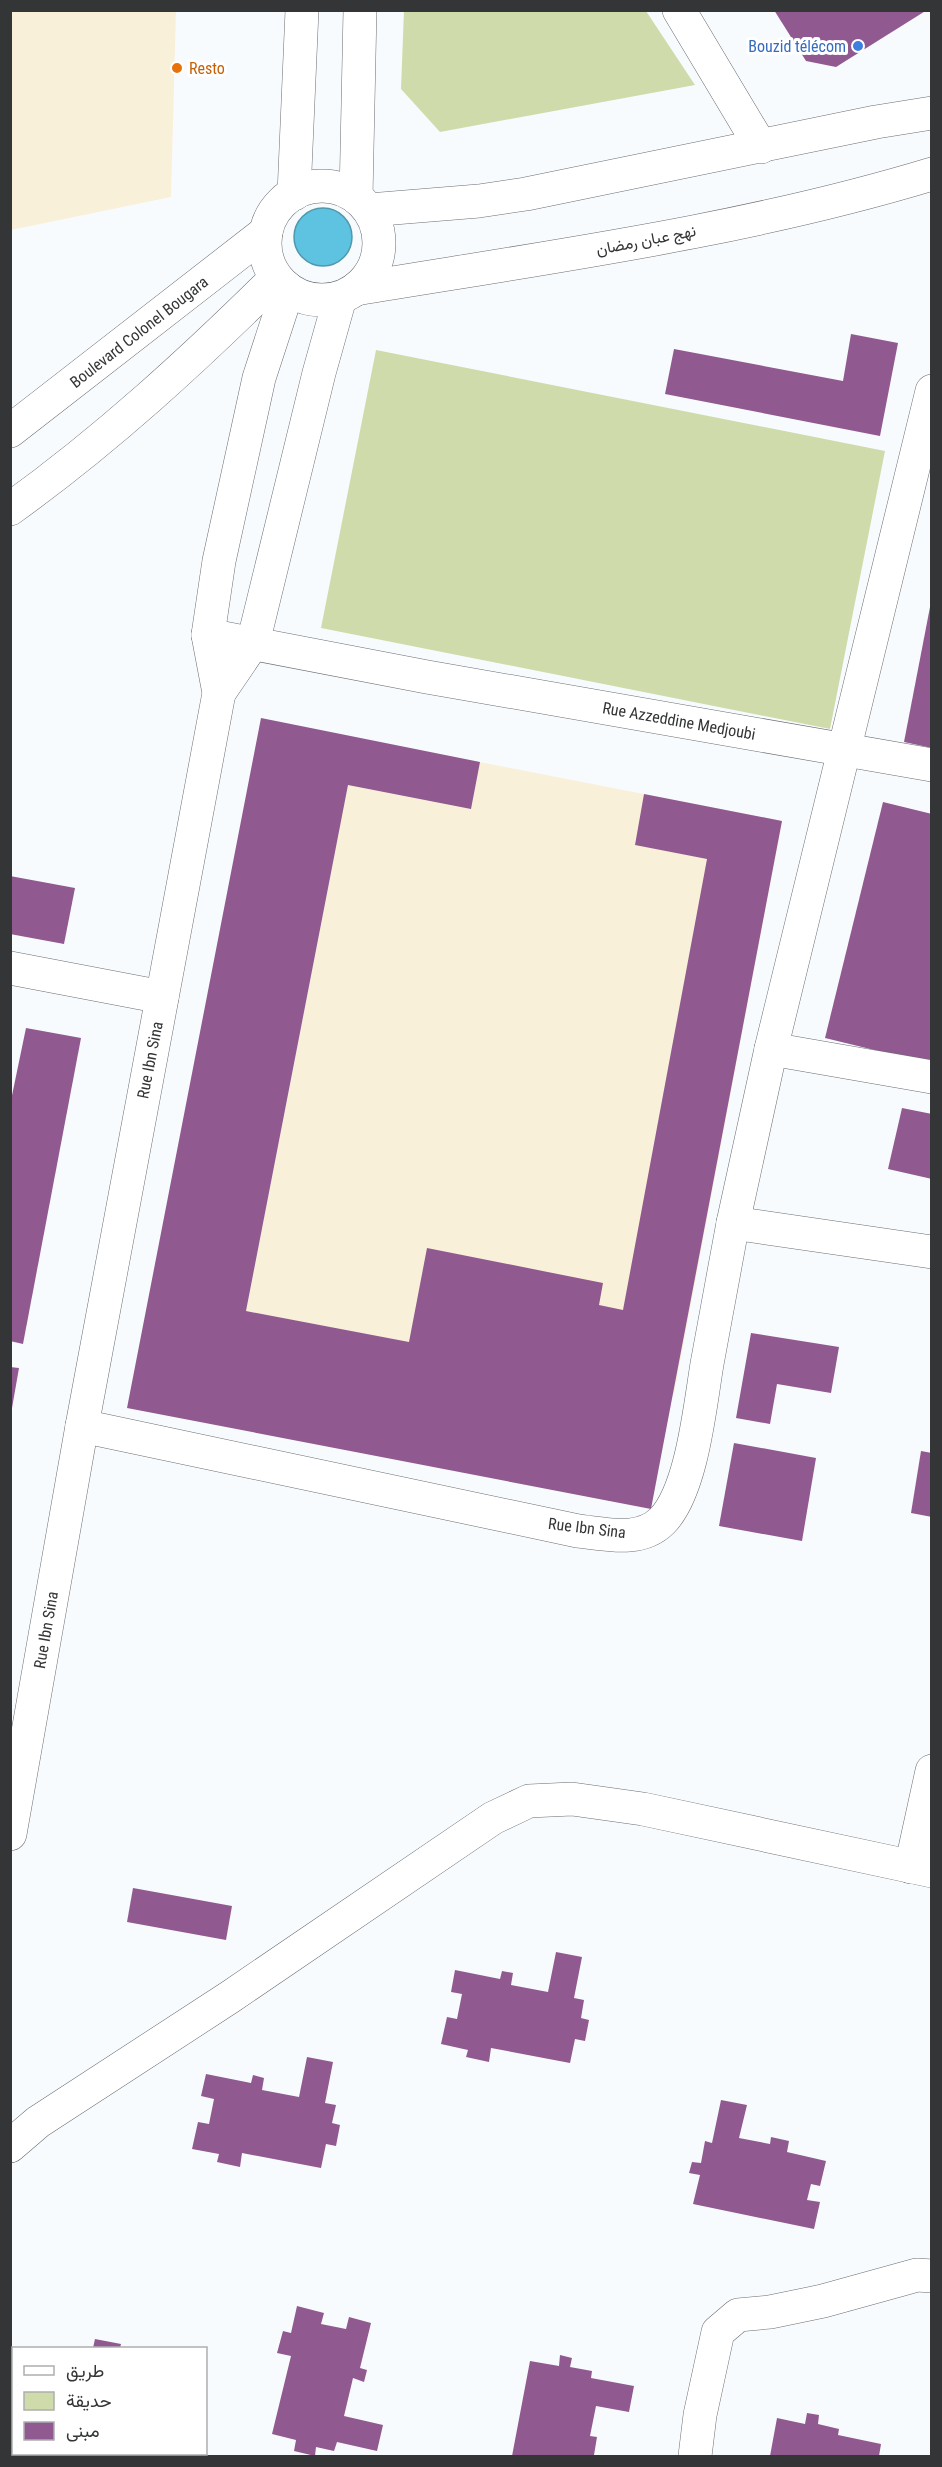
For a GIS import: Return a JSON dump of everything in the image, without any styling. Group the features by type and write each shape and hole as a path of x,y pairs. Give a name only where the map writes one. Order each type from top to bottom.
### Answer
{"street":[{"path":"294,194 302,10"},
{"path":"360,10 363,203 378,237 377,256 370,274 348,293 321,301 302,297 282,284 268,264 265,248 266,232 271,216 294,194 309,188 326,186 363,203 478,201 526,194 932,112"},
{"path":"679,10 761,147"},
{"name":"نهج عبان رمضان","path":"348,293 637,242 787,212 932,174"},
{"name":"Boulevard Colonel Bougara","path":"10,431 266,232"},
{"path":"10,509 109,432 282,284"},
{"path":"219,693 208,635 219,561 282,284"},
{"path":"219,693 253,643 319,373 348,293"},
{"name":"Rue Ibn Sina","path":"82,1426 578,1531 619,1536 643,1533 662,1522 677,1500 691,1454 733,1223 771,1049 846,751 932,391"},
{"name":"Rue Azzeddine Medjoubi","path":"208,635 427,677 932,765"},
{"name":"Rue Ibn Sina","path":"10,1834 82,1426 219,693"},
{"path":"10,968 162,997"},
{"path":"771,1049 932,1077"},
{"path":"733,1223 932,1252"},
{"path":"10,2146 38,2122 230,1997 492,1818 529,1801 572,1798 643,1809 921,1869 932,1771"},
{"path":"695,2457 700,2415 718,2332 738,2315 770,2312 823,2301 917,2275 932,2276"}],"shaded area":[{"path":"11,10 176,11 171,197 11,230"},
{"path":"357,738 782,821 674,1394 246,1311"}],"green space":[{"path":"404,10 646,11 695,85 440,132 401,89"},
{"path":"376,350 885,451 830,729 321,628"}],"water":[{"path":"323,208 334,210 347,221 352,237 350,248 339,261 323,266 312,264 299,253 294,237 296,226 307,213"}],"building":[{"path":"774,10 927,10 836,67 806,61"},
{"path":"851,334 898,343 880,436 665,394 674,349 843,381"},
{"path":"930,607 932,607 932,748 904,742"},
{"path":"261,718 480,762 471,809 348,785 246,1311 409,1342 427,1248 603,1283 599,1305 623,1310 707,859 635,845 644,794 782,821 651,1509 127,1408"},
{"path":"883,802 932,814 932,1064 825,1038"},
{"path":"10,876 75,888 64,944 10,934"},
{"path":"26,1028 81,1038 23,1344 10,1341 10,1105"},
{"path":"902,1108 932,1114 932,1179 888,1169"},
{"path":"751,1333 839,1347 831,1393 777,1384 770,1424 736,1418"},
{"path":"10,1367 19,1368 12,1408 10,1408"},
{"path":"734,1443 816,1458 802,1541 719,1526"},
{"path":"921,1451 932,1453 932,1517 911,1513"},
{"path":"133,1888 232,1906 226,1940 127,1922"},
{"path":"556,1952 582,1957 574,1998 584,2000 581,2018 589,2020 585,2041 575,2039 570,2063 491,2048 489,2062 466,2057 468,2050 441,2044 447,2017 457,2019 462,1994 451,1992 455,1970 500,1979 502,1971 513,1973 511,1985 548,1992"},
{"path":"307,2057 333,2062 325,2103 336,2105 332,2123 340,2125 336,2146 326,2144 321,2168 242,2153 240,2167 217,2162 219,2154 192,2149 198,2122 209,2124 214,2099 201,2096 206,2074 251,2083 253,2075 264,2078 262,2090 299,2097"},
{"path":"721,2100 747,2105 739,2138 770,2144 771,2137 789,2141 787,2152 826,2161 820,2186 811,2184 807,2200 820,2202 814,2229 693,2204 700,2175 689,2173 692,2162 701,2163 705,2141 712,2143"},
{"path":"297,2306 324,2313 321,2324 346,2329 349,2317 371,2323 360,2368 367,2370 364,2382 353,2378 344,2416 383,2425 377,2451 337,2442 334,2451 316,2447 315,2456 294,2451 296,2440 272,2434 291,2356 277,2353 283,2331 291,2333"},
{"path":"95,2339 121,2344 120,2347 93,2347"},
{"path":"560,2355 572,2358 570,2367 592,2371 591,2378 634,2386 629,2412 596,2406 590,2436 597,2437 594,2455 512,2456 530,2361 559,2366"},
{"path":"10,2360 12,2360 12,2446 10,2445"},
{"path":"807,2413 819,2415 818,2424 839,2429 838,2435 881,2444 879,2456 770,2456 777,2418 805,2424"}],"place":[{"name":"Bouzid télécom","path":"858,46"},
{"name":"Resto","path":"177,68"}]}
